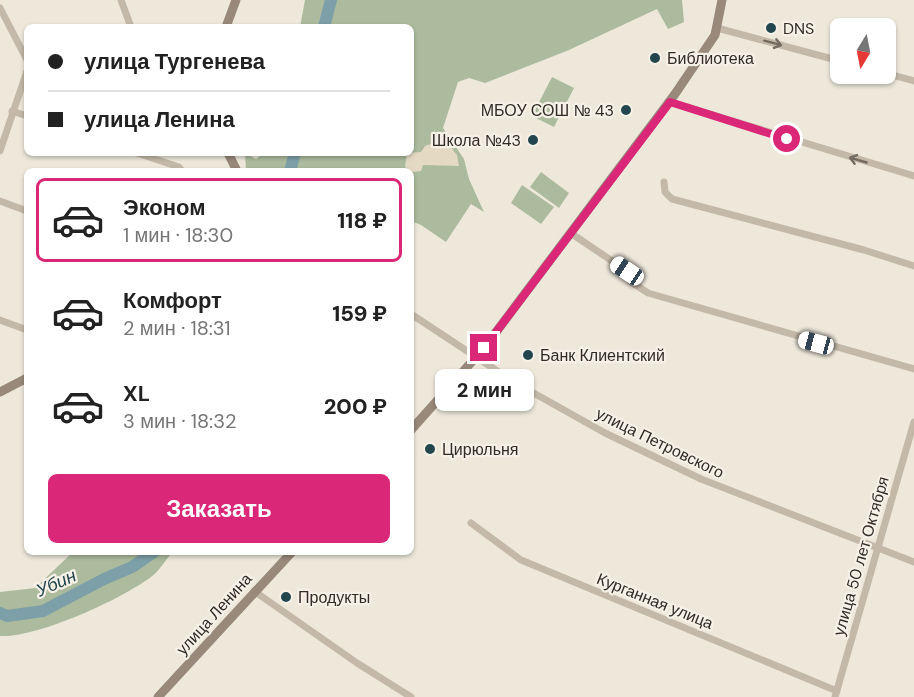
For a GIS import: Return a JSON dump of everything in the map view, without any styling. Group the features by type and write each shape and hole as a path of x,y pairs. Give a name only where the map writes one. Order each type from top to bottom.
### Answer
{"street":[{"path":"121,0 130,24"},
{"path":"227,24 236,0"},
{"path":"414,427 476,358 670,102 709,45 717,28 722,0"},
{"path":"0,8 24,55"},
{"path":"0,25 8,26"},
{"path":"717,28 830,58"},
{"path":"896,76 914,81"},
{"path":"0,150 24,79"},
{"path":"670,102 914,176"},
{"path":"12,111 24,115"},
{"path":"146,156 180,168"},
{"path":"664,182 664,192 672,199 864,250 914,266"},
{"path":"0,201 24,210"},
{"path":"572,234 627,271 630,281 648,293 914,369"},
{"name":"улица Петровского","path":"414,316 459,343 476,358 605,433 701,479 914,562"},
{"path":"0,320 24,329"},
{"path":"0,392 24,380"},
{"name":"улица 50 лет Октября","path":"836,694 914,422"},
{"name":"Курганная улица","path":"471,524 521,560 836,694"},
{"name":"улица Ленина","path":"158,697 289,555"},
{"path":"254,591 357,663 411,697"}],"green space":[{"path":"305,0 682,0 684,22 668,29 657,9 569,50 485,83 469,78 458,82 443,128 464,159 469,179 484,212 471,204 446,242 414,222 414,168 246,168 245,156 256,159 260,156 414,156 414,24 301,24"},
{"path":"552,77 574,88 554,127 532,116"},
{"path":"541,172 569,193 559,208 530,187"},
{"path":"522,185 554,207 541,224 511,203"},
{"path":"70,555 170,555 151,577 120,596 78,616 35,631 0,636 0,592 35,588"}],"shaded area":[{"path":"434,143 448,144 457,155 459,166 423,165 421,171 414,172 414,168 405,167 407,156 414,156 414,152 421,152 425,146"}],"waterway":[{"name":"Убин","path":"325,24 331,0"},
{"name":"Убин","path":"291,168 294,156"},
{"name":"Убин","path":"0,613 7,616 43,611 132,567 150,555"}],"place":[{"name":"DNS","path":"771,28"},
{"name":"Библиотека","path":"655,58"},
{"name":"МБОУ СОШ № 43","path":"626,110"},
{"name":"Школа №43","path":"533,140"},
{"name":"Банк Клиентский","path":"528,355"},
{"name":"Цирюльня","path":"430,449"},
{"name":"Продукты","path":"286,597"}],"route":[{"path":"484,348 554,259 670,102 787,139"}]}
